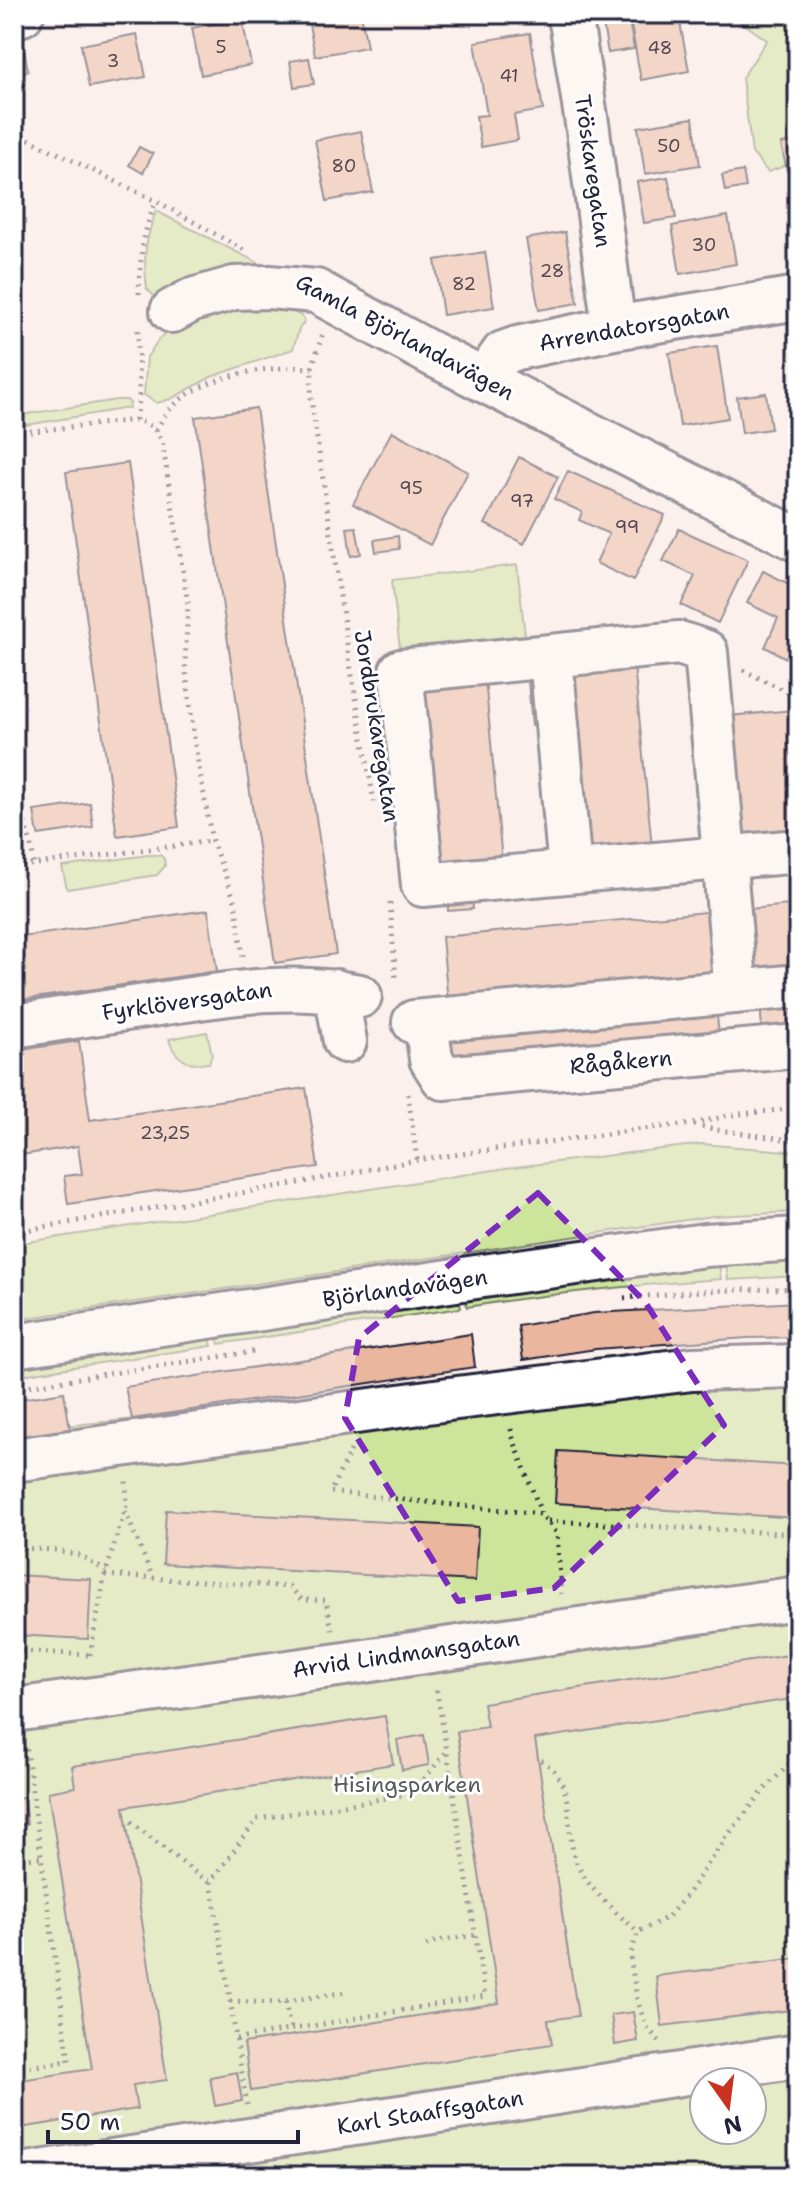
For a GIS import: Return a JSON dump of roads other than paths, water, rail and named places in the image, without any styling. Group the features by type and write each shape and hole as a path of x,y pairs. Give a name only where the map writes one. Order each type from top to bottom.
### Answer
{"street":[{"path":"14,16 22,14"},
{"name":"Tröskaregatan","path":"569,14 614,328"},
{"name":"Gamla Björlandavägen","path":"172,311 192,300 234,288 269,287 324,295 430,353 798,540"},
{"name":"Arrendatorsgatan","path":"484,380 503,353 614,328 798,298"},
{"path":"736,992 723,857 706,652 679,643 401,671 423,885 723,857 798,851"},
{"path":"551,657 570,871"},
{"name":"Fyrklöversgatan","path":"14,1026 241,991 287,988 387,1004 736,992 798,986"},
{"path":"345,1041 387,1004"},
{"name":"Rågåkern","path":"387,1004 431,1059 425,1080 798,1046"},
{"name":"Björlandavägen","path":"14,1346 705,1245 798,1239"},
{"path":"14,1460 344,1413 692,1369 798,1366"},
{"name":"Arvid Lindmansgatan","path":"17,1709 798,1598"},
{"name":"Karl Staaffsgatan","path":"14,2176 798,2056"}],"park label":[{"name":"Hisingsparken","path":"407,1784"}]}
